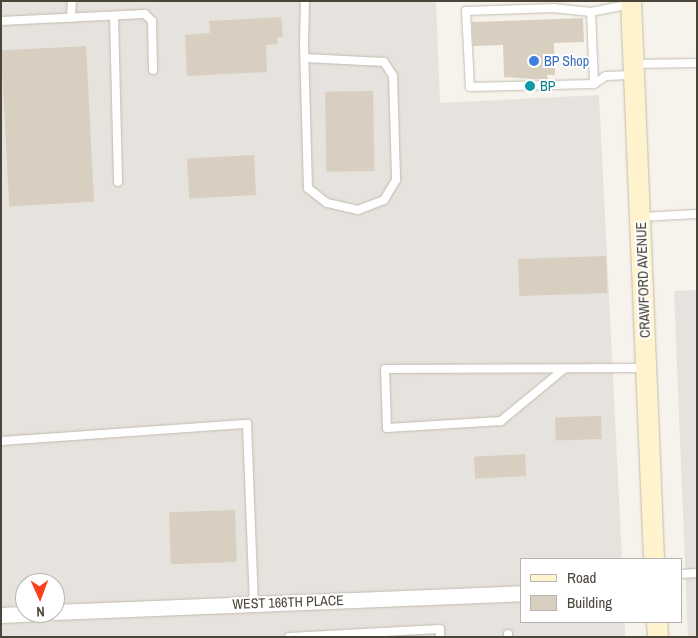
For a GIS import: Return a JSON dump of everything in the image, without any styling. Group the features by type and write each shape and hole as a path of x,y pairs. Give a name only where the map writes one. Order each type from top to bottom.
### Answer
{"main road":[{"name":"CRAWFORD AVENUE","path":"631,3 654,558"},
{"path":"657,623 658,637"}],"street":[{"name":"WEST 166TH PLACE","path":"65,612 520,593"},
{"path":"1,615 15,614"}],"lane":[{"path":"71,18 72,1"},
{"path":"305,1 305,58 308,188 327,203 358,210 384,200 396,180 393,76 384,62 305,58"},
{"path":"496,1 497,10"},
{"path":"631,3 591,12 555,5 466,11 470,87 594,84 606,76 634,70 697,63"},
{"path":"591,12 594,84"},
{"path":"1,21 145,14 152,21 153,70"},
{"path":"114,16 118,182"},
{"path":"640,216 697,214"},
{"path":"564,369 501,421 387,428 385,369 646,368"},
{"path":"2,441 247,424 254,604"},
{"path":"683,574 697,573"},
{"path":"288,637 440,629 440,637"}],"shaded area":[{"path":"1,1 436,1 440,103 599,95 622,558 520,558 520,623 625,623 625,637 1,637"},
{"path":"697,290 697,637 688,637 674,291"}],"building":[{"path":"281,17 283,37 277,37 278,44 266,45 267,72 187,76 185,35 210,33 209,21"},
{"name":"BP","path":"583,18 584,42 554,43 555,75 547,75 548,80 504,77 503,45 473,46 472,22"},
{"path":"86,46 94,202 9,206 1,50"},
{"path":"373,91 374,171 326,172 325,92"},
{"path":"254,155 256,195 189,198 187,159"},
{"path":"606,256 607,293 519,296 518,259"},
{"path":"601,416 602,439 556,441 555,418"},
{"path":"525,454 526,476 475,479 474,457"},
{"path":"235,510 237,562 171,564 169,512"}],"place":[{"name":"BP Shop","path":"534,61"},
{"name":"BP","path":"530,86"}]}
